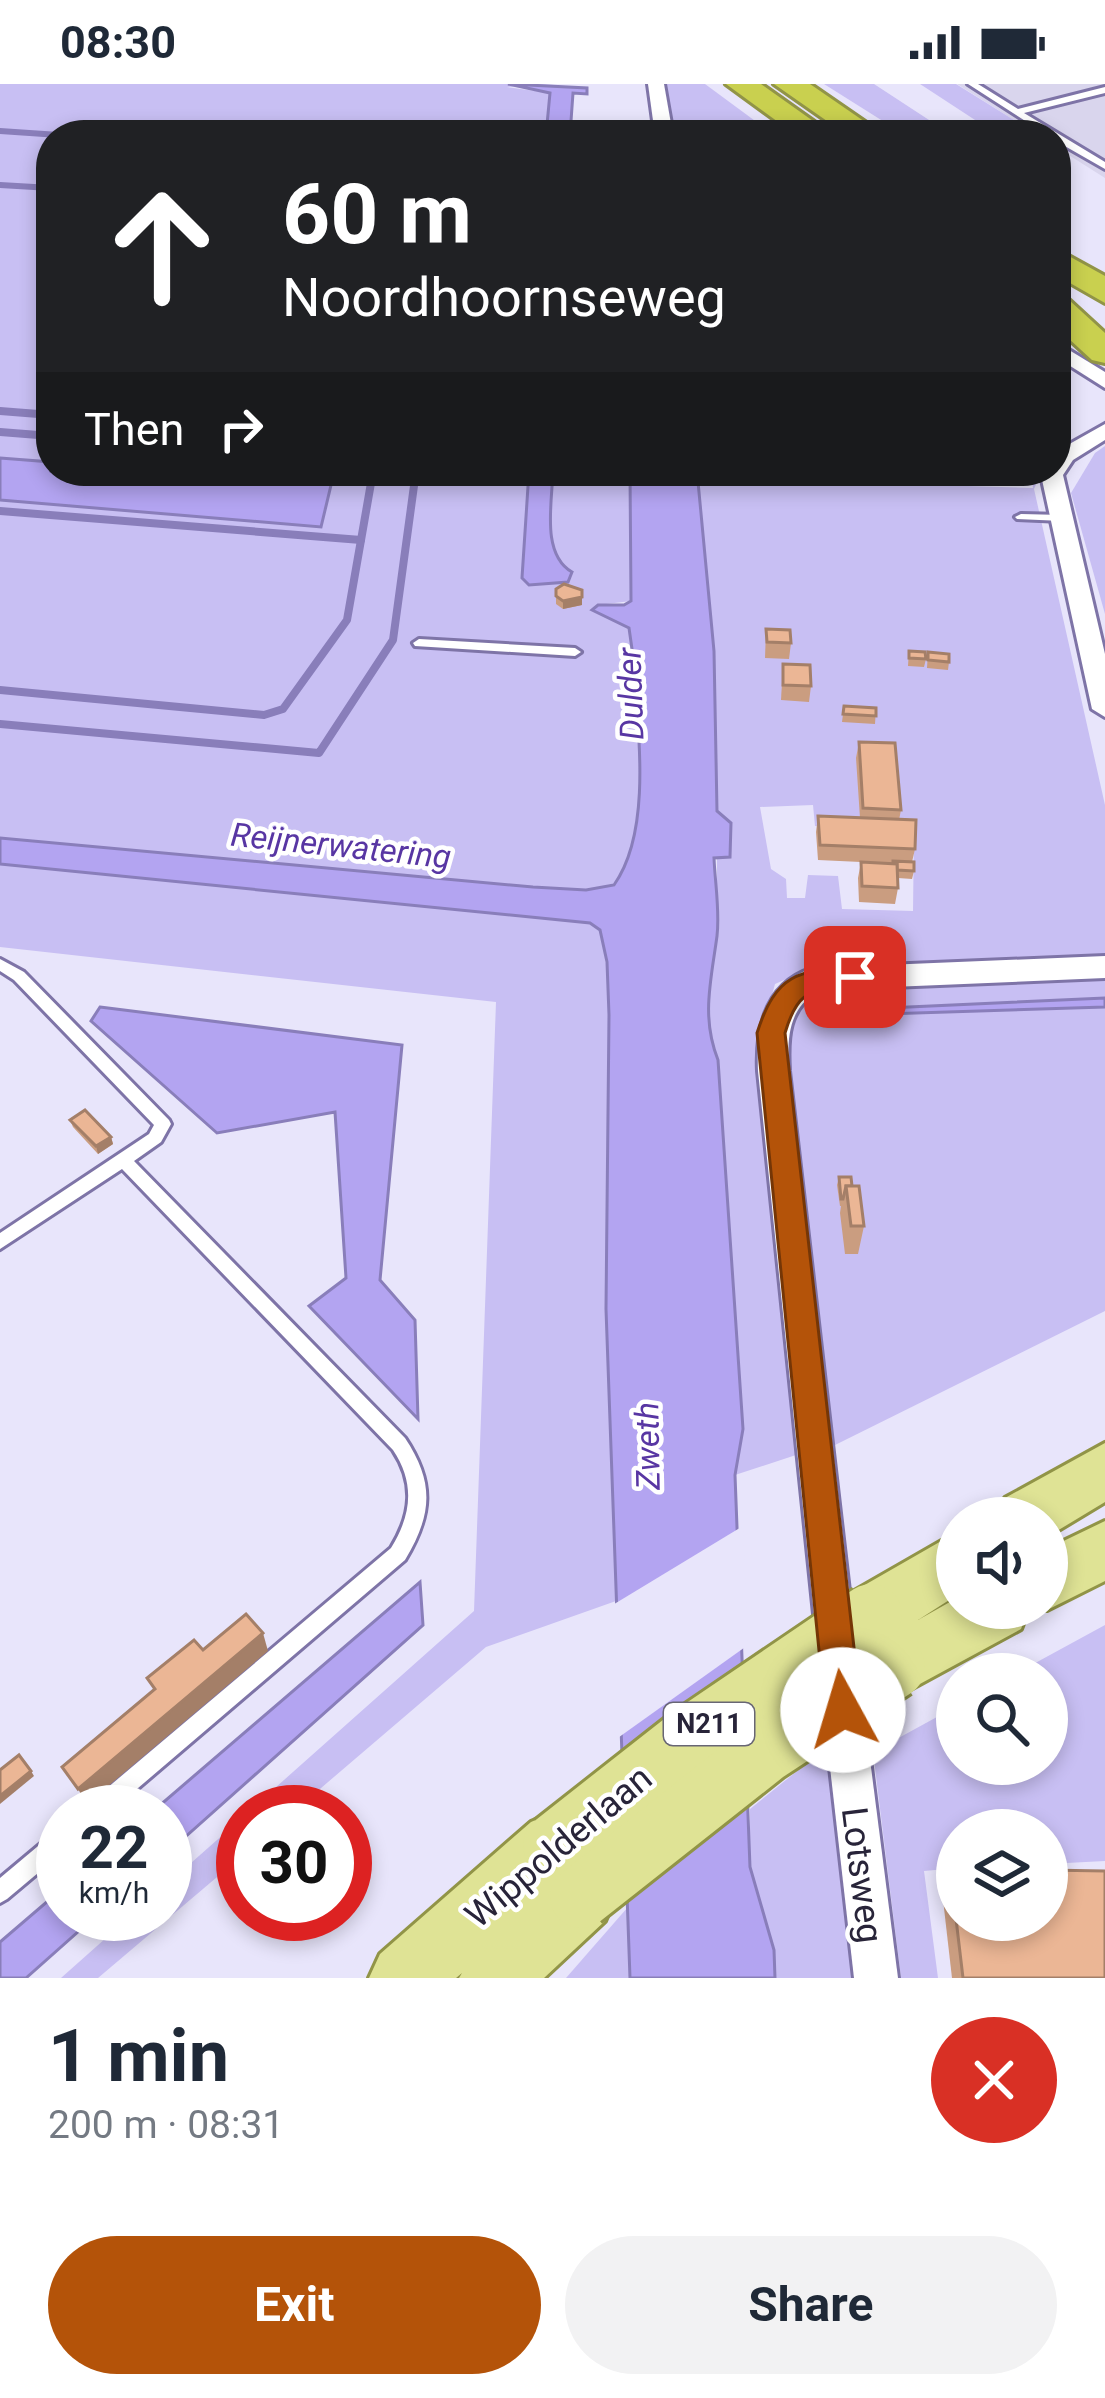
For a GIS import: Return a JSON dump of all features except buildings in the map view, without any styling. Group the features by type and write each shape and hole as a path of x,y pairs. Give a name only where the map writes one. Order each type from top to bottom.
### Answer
{"highway":[{"path":"741,84 795,120"},
{"path":"789,84 845,120"},
{"path":"1071,255 1105,274"},
{"path":"1071,270 1105,292"},
{"path":"1071,303 1105,326"},
{"path":"1071,321 1105,352"}],"main road":[{"path":"1061,1497 1105,1470"},
{"path":"1068,1570 1105,1550"},
{"name":"Wippolderlaan","path":"404,1978 567,1871 766,1751 883,1641 936,1584"},
{"name":"Wippolderlaan","path":"883,1641 936,1626"},
{"name":"Wippolderlaan","path":"494,1978 567,1871"}],"street":[{"path":"656,84 662,120"},
{"path":"1071,358 1105,382"},
{"path":"1071,452 1105,430"},
{"path":"1058,486 1105,710"},
{"name":"Lotsweg","path":"876,1978 809,1413 771,1033 779,1007 794,988 813,979 1105,967"}],"lane":[{"path":"972,84 1030,120"},
{"path":"1018,112 1105,90"},
{"path":"1071,146 1105,166"},
{"path":"1021,517 1062,518"},
{"path":"419,643 575,652"},
{"path":"0,964 19,976 163,1124 155,1138 0,1242"},
{"path":"123,1160 399,1444 417,1474 418,1525 398,1553 126,1785"},
{"path":"0,1892 36,1861"}],"shaded area":[{"path":"0,84 554,84 507,87 550,93 547,120 36,120 36,486 630,486 631,601 598,605 630,628 639,739 635,833 614,885 586,890 533,887 0,838"},
{"path":"660,84 705,84 754,120 665,120"},
{"path":"824,84 874,84 929,120 881,120"},
{"path":"920,84 956,84 1014,120 975,120"},
{"path":"957,84 1105,84 1105,178 1071,156 1071,120 1014,120"},
{"path":"1105,446 1105,614 1071,493 1095,453"},
{"path":"698,486 1035,486 1105,805 1105,957 812,968 775,984 769,1006 796,1455 735,1475 743,1429 718,1060 707,1033 708,975 717,932 717,811 714,651","holes":["813,805 815,826 914,831 913,911 842,909 838,876 808,875 805,898 787,898 786,879 771,869 760,807"]},
{"path":"0,864 590,923 600,930 610,1025 606,1239 616,1601 486,1647 325,1785 278,1785 474,1611 496,1002 0,947"},
{"path":"1105,978 1105,1311 829,1448 783,1055 792,1008 821,988 847,985"},
{"path":"1105,1625 1105,1861 1068,1863 1068,1809 936,1809 936,1870 924,1871 938,1978 901,1978 873,1752 936,1718 936,1785 1068,1785 1068,1653 1054,1653"},
{"path":"833,1742 858,1978 775,1978 774,1950 750,1867 750,1809"},
{"path":"216,1841 216,1878 192,1898 192,1862"},
{"path":"628,1907 630,1978 566,1978"},
{"path":"103,1941 142,1941 98,1978 61,1978"}],"water":[{"path":"508,84 587,88 587,94 573,93 571,120 547,120 550,93"},
{"path":"0,458 36,461 36,486 331,486 321,527 0,500"},
{"path":"528,486 552,486 552,541 562,564 572,572 568,582 529,585 522,578"},
{"name":"Zweth","path":"630,486 698,486 714,651 717,811 731,823 730,857 714,858 718,926 709,1014 718,1060 743,1429 735,1475 750,1867 774,1950 775,1978 630,1978 606,1309 609,1015 600,930 590,923 0,864 0,838 533,887 586,890 614,885 627,861 639,803 637,707 629,628 592,610 631,601"},
{"path":"1105,998 1105,1007 822,1016 822,1011"},
{"path":"100,1007 402,1045 380,1280 415,1320 418,1419 309,1306 346,1278 335,1112 217,1133 91,1021"},
{"path":"420,1582 423,1625 244,1785 216,1785 216,1810 192,1831 192,1785 183,1785"},
{"path":"36,1911 36,1941 68,1941 26,1978 0,1978 0,1942"}],"pier":[{"path":"743,1526 748,1645 615,1740 611,1606"}],"waterway":[{"path":"0,131 36,133"},
{"path":"0,185 36,187"},
{"path":"0,411 36,414"},
{"path":"0,432 36,435"},
{"path":"0,690 264,715 283,709 347,620 370,486"},
{"path":"0,724 319,753 393,640 414,486"},
{"path":"0,511 361,540"}],"route":[{"path":"843,1710 771,1033 779,1007 794,988 813,979 855,977"}],"water label":[{"name":"Dulder","path":"630,694"},
{"name":"Reijnerwatering","path":"341,845"}]}
